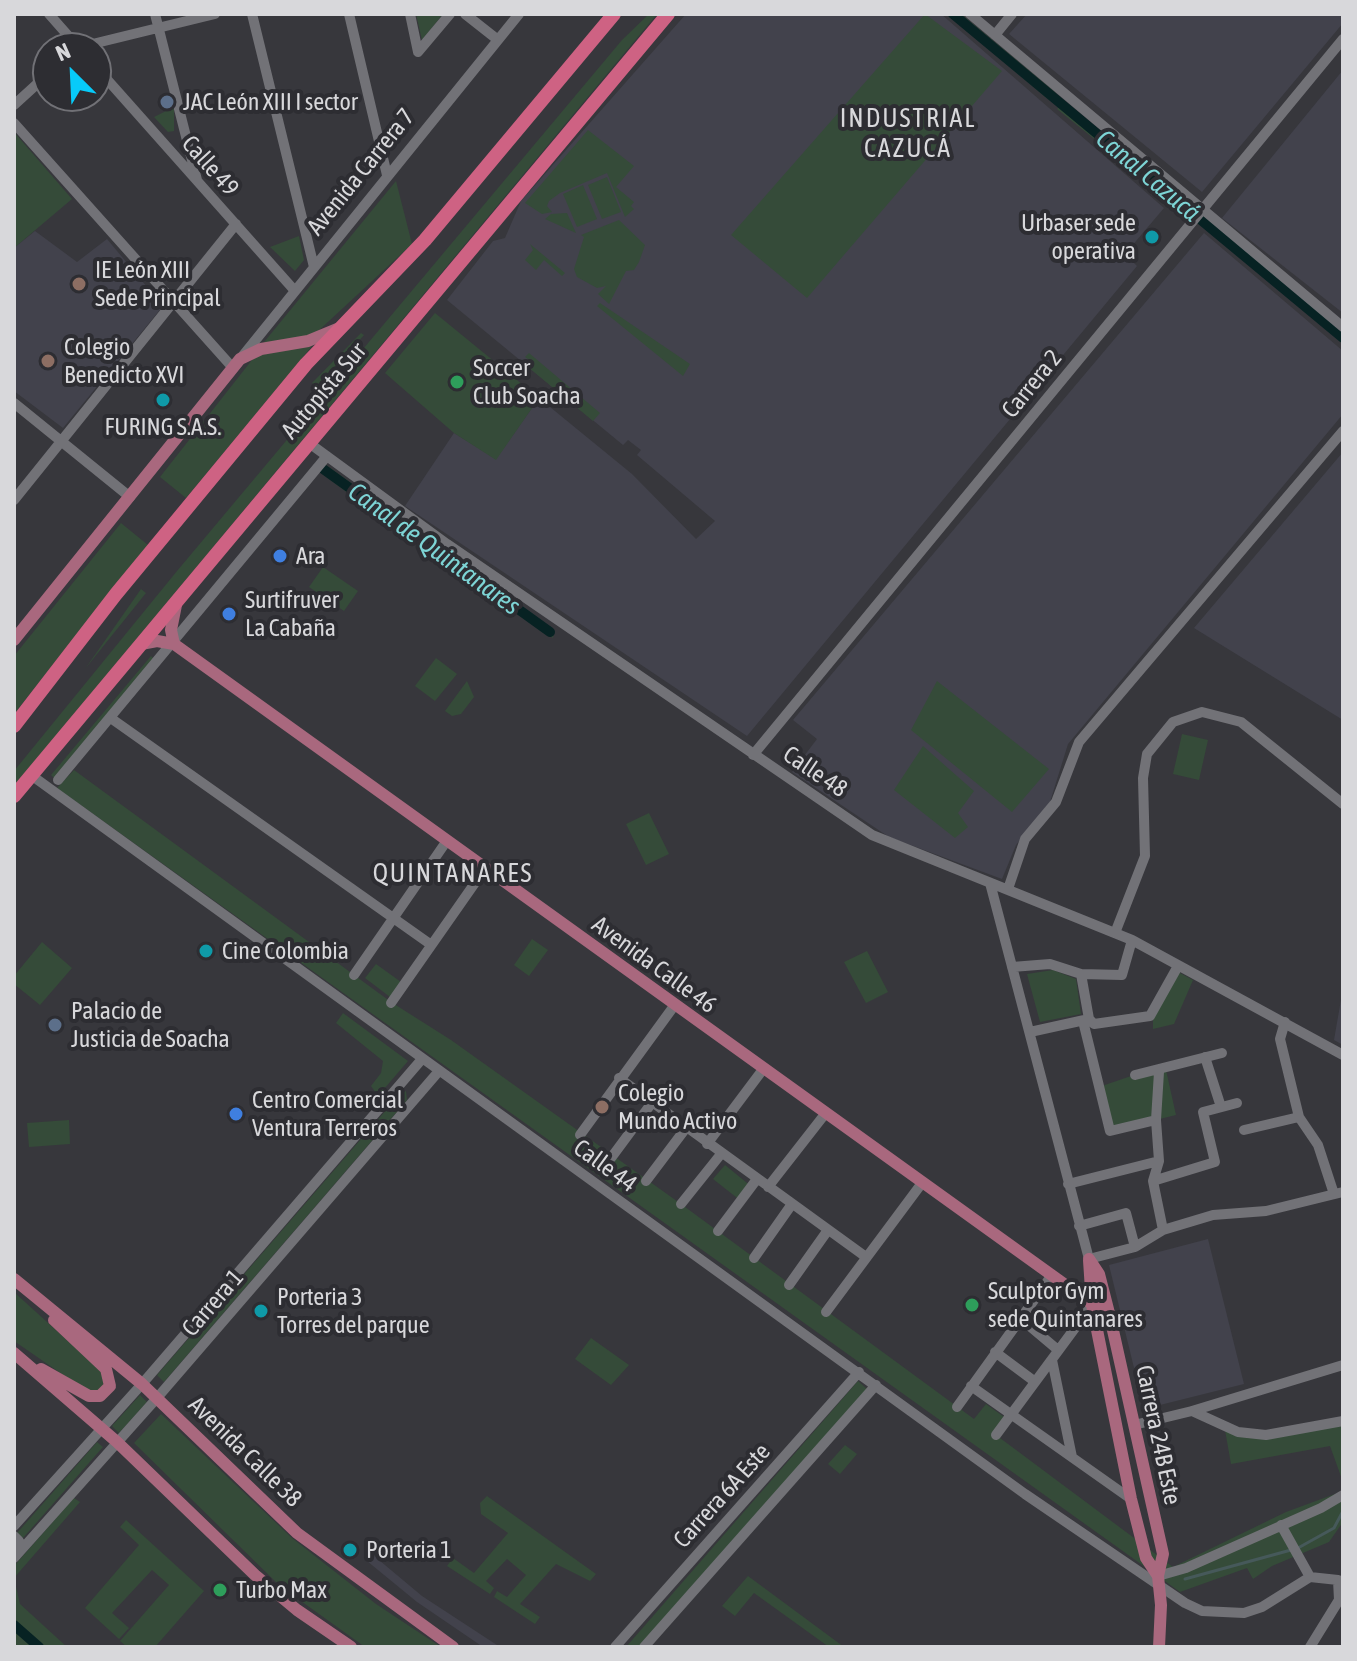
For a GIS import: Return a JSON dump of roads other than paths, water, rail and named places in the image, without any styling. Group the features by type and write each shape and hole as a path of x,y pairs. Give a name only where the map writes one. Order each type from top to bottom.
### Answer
{"highway":[{"name":"Autopista Sur","path":"14,726 143,561 337,329 432,231 614,14"},
{"name":"Autopista Sur","path":"14,796 668,14"}],"main road":[{"path":"237,363 261,349 308,341 337,329"},
{"name":"Avenida Carrera 7","path":"14,640 237,363"},
{"path":"141,644 157,641 174,644 171,630 178,598"},
{"name":"Avenida Calle 46","path":"174,644 484,870 1110,1317"},
{"path":"1089,1259 1092,1305 1131,1499 1146,1558 1159,1580"},
{"name":"Carrera 24B Este","path":"1089,1259 1099,1274 1110,1317 1163,1554 1159,1580 1159,1647"},
{"name":"Avenida Calle 38","path":"14,1279 142,1384 297,1533 453,1647"},
{"path":"14,1353 89,1396 100,1396 110,1386 106,1369 68,1336 25,1288"},
{"path":"14,1353 117,1442 255,1575 297,1610 351,1647"}],"street":[{"path":"49,14 66,32"},
{"path":"59,14 63,29"},
{"path":"155,14 198,181"},
{"path":"112,38 215,14"},
{"path":"252,14 314,267"},
{"path":"349,14 387,175"},
{"path":"410,14 418,52 450,14"},
{"path":"465,14 498,40"},
{"name":"Avenida Carrera 7","path":"237,363 519,14"},
{"path":"970,14 1343,327"},
{"path":"995,35 1012,14"},
{"name":"Carrera 2","path":"753,755 1343,39"},
{"name":"Calle 49","path":"112,85 295,291"},
{"path":"14,105 32,89"},
{"path":"14,123 174,301 237,363"},
{"path":"14,500 236,224"},
{"path":"14,403 130,497"},
{"path":"1008,889 1025,839 1056,802 1079,742 1343,431"},
{"name":"Calle 48","path":"309,443 447,544 872,835 1132,940 1343,1055"},
{"path":"58,780 112,719 327,456"},
{"path":"1115,933 1145,856 1143,778 1147,754 1173,722 1202,712 1241,722 1343,804"},
{"path":"112,719 430,944"},
{"name":"Calle 44","path":"31,775 1025,1494 1202,1611 1244,1613 1262,1607 1310,1577"},
{"path":"354,975 446,842"},
{"path":"391,1003 484,870"},
{"path":"990,883 1089,1259 1135,1247 1163,1230 1213,1215 1266,1211 1339,1193 1318,1145 1299,1117 1280,1039 1285,1022"},
{"path":"1012,967 1050,964 1081,974 1122,975 1132,940"},
{"path":"1030,1032 1086,1020 1094,1024 1150,1016 1178,966"},
{"path":"1081,974 1086,1020 1110,1131 1156,1120"},
{"path":"580,1135 674,1006"},
{"path":"1135,1075 1159,1072 1222,1053"},
{"path":"1205,1057 1221,1107"},
{"name":"Carrera 1","path":"14,1526 142,1384 422,1059"},
{"path":"707,1144 764,1068"},
{"name":"Carrera 1","path":"15,1556 157,1398 439,1071"},
{"path":"1159,1072 1156,1120 1159,1161 1153,1181 1163,1230"},
{"path":"619,1078 866,1257"},
{"path":"399,1086 410,1088 415,1099"},
{"path":"1153,1181 1215,1162 1203,1112 1237,1103"},
{"path":"611,1158 651,1104"},
{"path":"768,1187 825,1114"},
{"path":"1244,1130 1299,1117"},
{"path":"646,1181 686,1128"},
{"path":"681,1204 721,1154"},
{"path":"1068,1184 1159,1161"},
{"path":"718,1231 757,1179"},
{"path":"826,1312 922,1183"},
{"path":"754,1258 792,1204"},
{"path":"1079,1226 1126,1213 1135,1247"},
{"path":"789,1285 828,1230"},
{"path":"957,1407 1052,1275"},
{"path":"996,1435 1092,1305"},
{"path":"1020,1318 1055,1355 1072,1457"},
{"path":"995,1352 1034,1381"},
{"path":"1134,1425 1192,1411 1340,1364"},
{"name":"Carrera 6A Este","path":"615,1647 859,1372"},
{"name":"Carrera 6A Este","path":"644,1647 876,1385"},
{"path":"971,1386 1131,1499"},
{"path":"1192,1411 1238,1432 1266,1435 1343,1421"},
{"path":"1159,1580 1343,1495"},
{"path":"1281,1525 1310,1577 1338,1580 1339,1600 1310,1647"},
{"path":"14,1536 19,1544 15,1556"}],"waterway":[{"name":"Canal Cazucá","path":"953,14 1343,338"},
{"name":"Canal de Quintanares","path":"319,466 550,632"},
{"path":"1298,1548 1334,1528 1343,1511"},
{"path":"1185,1579 1291,1550"},
{"path":"14,1625 39,1647"}],"place":[{"name":"JAC León XIII I sector","path":"167,102"},
{"name":"Urbaser sede operativa","path":"1152,237"},
{"name":"IE León XIII Sede Principal","path":"79,284"},
{"name":"Colegio Benedicto XVI","path":"48,361"},
{"name":"Soccer Club Soacha","path":"457,382"},
{"name":"FURING S.A.S.","path":"163,400"},
{"name":"Ara","path":"280,556"},
{"name":"Surtifruver La Cabaña","path":"229,614"},
{"name":"Cine Colombia","path":"206,951"},
{"name":"Palacio de Justicia de Soacha","path":"55,1025"},
{"name":"Colegio Mundo Activo","path":"602,1107"},
{"name":"Centro Comercial Ventura Terreros","path":"236,1114"},
{"name":"Sculptor Gym sede Quintanares","path":"972,1305"},
{"name":"Porteria 3 Torres del parque","path":"261,1311"},
{"name":"Porteria 1","path":"350,1550"},
{"name":"Turbo Max","path":"220,1590"}],"district":[{"name":"INDUSTRIAL CAZUCÁ","path":"908,134"},
{"name":"QUINTANARES","path":"453,874"}]}
